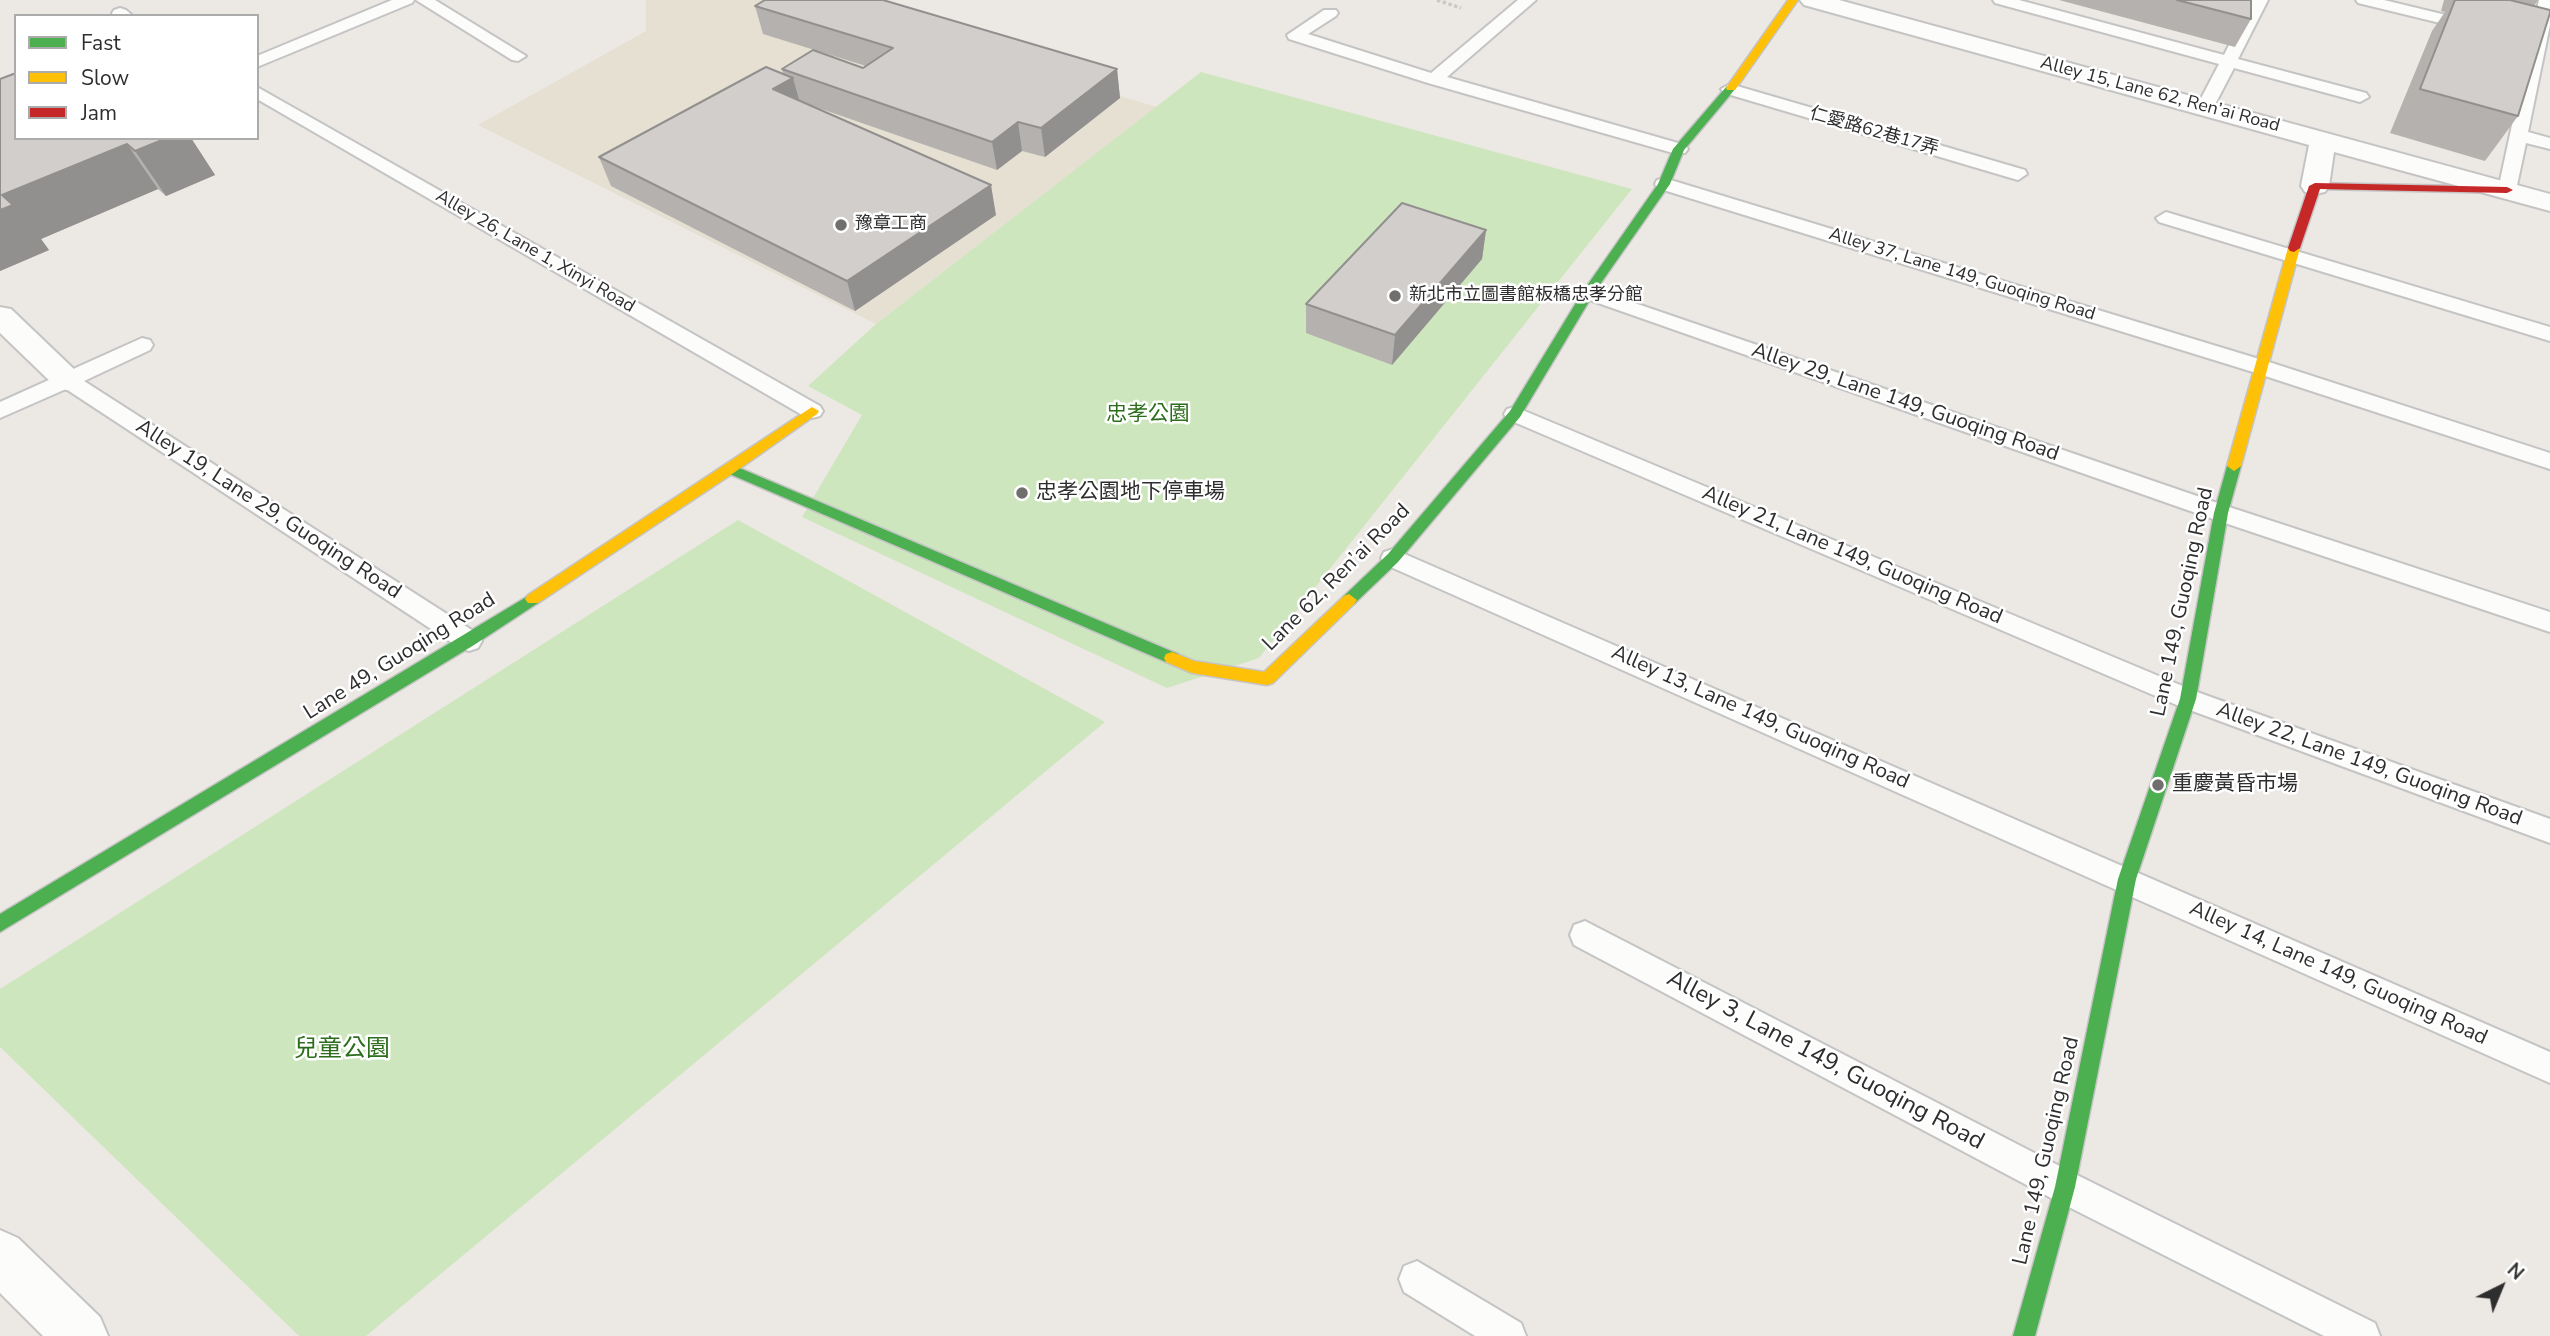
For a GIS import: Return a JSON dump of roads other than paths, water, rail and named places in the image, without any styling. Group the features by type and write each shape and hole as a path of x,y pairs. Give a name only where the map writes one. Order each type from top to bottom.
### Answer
{"street":[{"name":"Lane 62, Ren’ai Road","path":"730,469 1192,667 1267,679 1393,558 1515,414 1588,293 1664,184 1679,149 1730,89 1793,0"},
{"name":"Alley 15, Lane 62, Ren’ai Road","path":"1812,0 2550,203"},
{"path":"2323,140 2315,186 2507,190"},
{"name":"Lane 149, Guoqing Road","path":"2024,1336 2065,1187 2127,879 2188,699 2221,513 2291,255 2315,186"},
{"path":"0,316 67,380"},
{"name":"Lane 49, Guoqing Road","path":"0,924 469,641 730,469 812,411"},
{"path":"0,1256 80,1336"}],"lane":[{"path":"259,61 406,0"},
{"path":"424,0 518,56"},
{"path":"1434,79 1528,0"},
{"path":"2001,0 2361,97"},
{"path":"2205,108 2260,0"},
{"path":"2364,0 2485,29"},
{"path":"2507,190 2547,0"},
{"path":"1330,13 1295,35 1434,79 1679,149"},
{"name":"仁愛路62巷17弄","path":"1730,89 2018,174"},
{"name":"Alley 26, Lane 1, Xinyi Road","path":"259,93 812,411"},
{"path":"2518,135 2550,144"},
{"name":"Alley 37, Lane 149, Guoqing Road","path":"1664,184 2261,367 2550,461"},
{"path":"2166,218 2550,334"},
{"name":"Alley 29, Lane 149, Guoqing Road","path":"1588,293 2221,513"},
{"path":"0,411 142,345"},
{"name":"Alley 19, Lane 29, Guoqing Road","path":"67,380 469,641"},
{"name":"Alley 21, Lane 149, Guoqing Road","path":"1515,414 2188,699"},
{"path":"2221,513 2550,622"},
{"name":"Alley 13, Lane 149, Guoqing Road","path":"1393,558 2127,879"},
{"name":"Alley 22, Lane 149, Guoqing Road","path":"2188,699 2550,831"},
{"name":"Alley 14, Lane 149, Guoqing Road","path":"2127,879 2550,1068"},
{"name":"Alley 3, Lane 149, Guoqing Road","path":"1586,935 2065,1187 2361,1336"},
{"path":"1417,1279 1508,1336"}],"place":[{"name":"豫章工商","path":"841,225"},
{"name":"新北市立圖書館板橋忠孝分館","path":"1395,296"},
{"name":"忠孝公園地下停車場","path":"1022,493"},
{"name":"重慶黃昏市場","path":"2158,785"}],"park label":[{"name":"忠孝公園","path":"1148,415"},
{"name":"兒童公園","path":"342,1050"}]}
